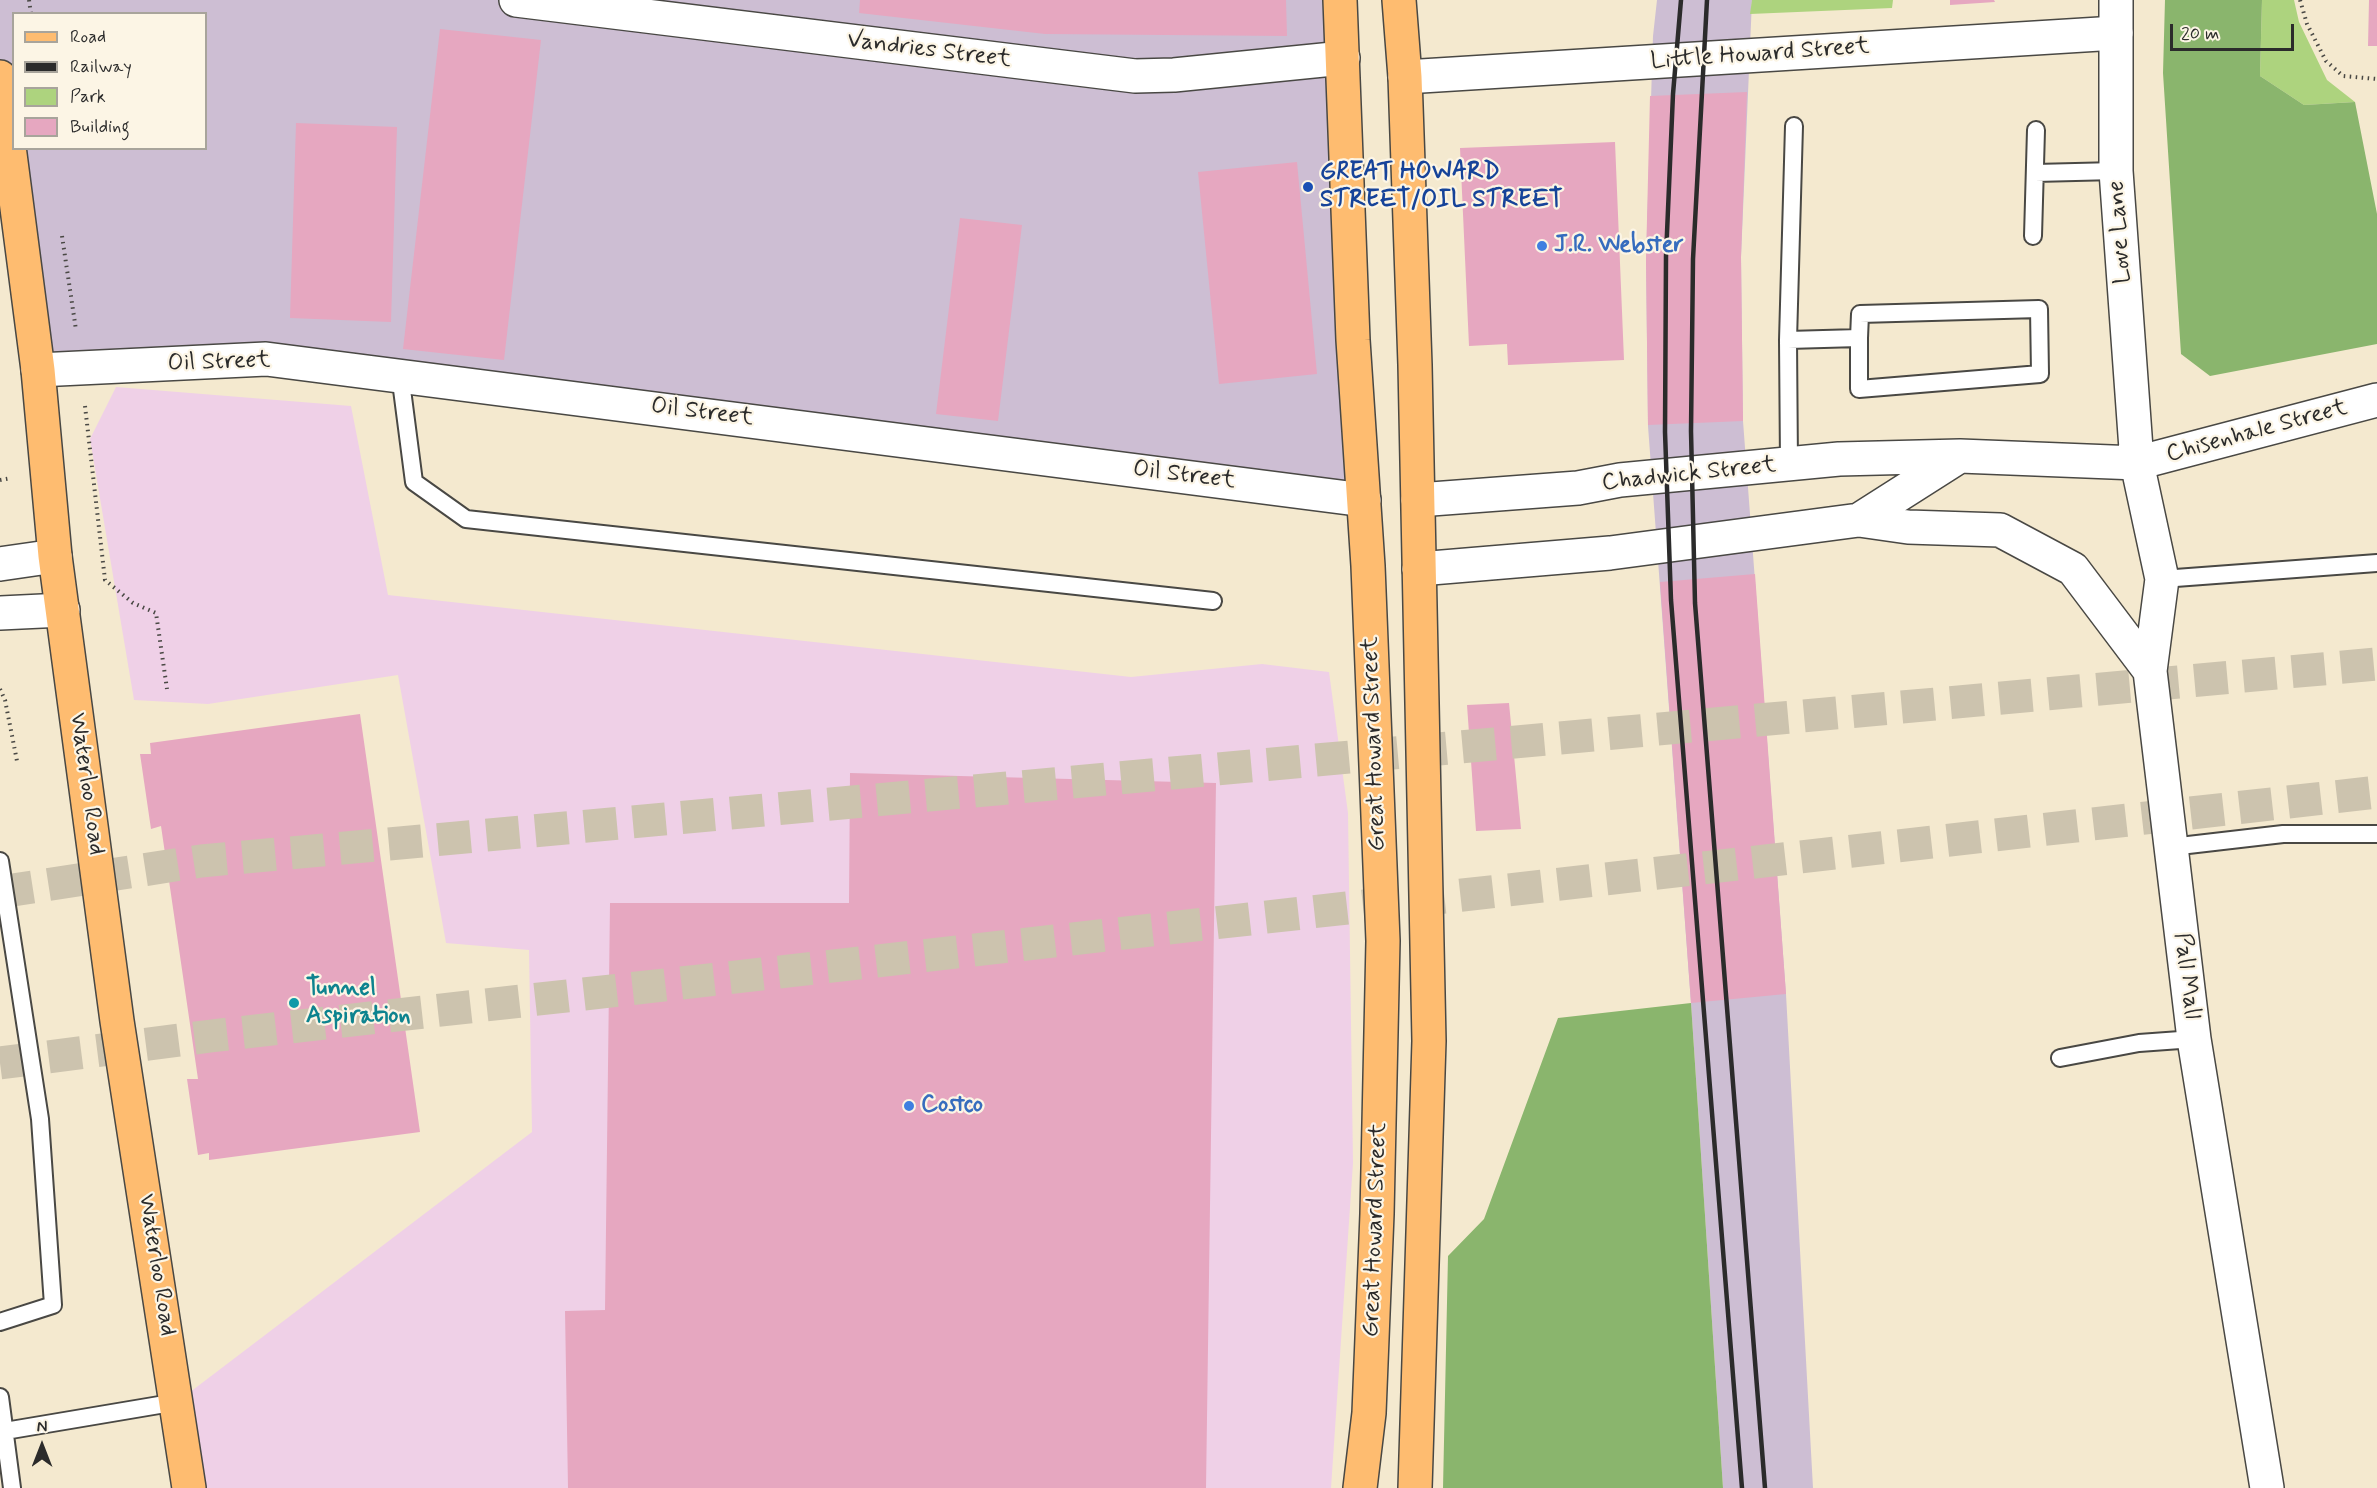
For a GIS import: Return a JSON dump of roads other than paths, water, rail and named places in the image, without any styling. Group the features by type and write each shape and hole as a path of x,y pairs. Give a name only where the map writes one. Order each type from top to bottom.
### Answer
{"main road":[{"name":"Great Howard Street","path":"1340,0 1353,340 1364,500 1383,941 1383,1039 1369,1413 1360,1488"},
{"name":"Great Howard Street","path":"1399,0 1405,77 1418,500 1429,1041 1415,1488"},
{"name":"Waterloo Road","path":"0,77 38,370 55,556 117,1021 189,1488"}],"street":[{"name":"Vandries Street","path":"516,0 1135,76 1174,75 1343,58"},
{"name":"Love Lane","path":"2116,0 2116,171 2138,463"},
{"name":"Little Howard Street","path":"1405,77 2116,33"},
{"name":"Oil Street","path":"38,370 266,359 400,374 1364,500"},
{"name":"Chisenhale Street","path":"2138,463 2377,400"},
{"name":"Chadwick Street","path":"1418,500 1578,488 1620,480 1789,464 1960,456 2138,463"},
{"path":"1859,520 1960,456"},
{"name":"Pall Mall","path":"2138,463 2162,579 2150,671 2194,1039 2267,1488"},
{"path":"1419,569 1610,553 1859,520 1908,527 2000,530 2073,569 2150,671"},
{"path":"0,564 55,556"},
{"path":"0,613 63,610"}],"lane":[{"path":"1789,464 1788,340 1794,126"},
{"path":"2033,236 2036,130"},
{"path":"2035,173 2116,171"},
{"path":"2039,309 2040,374 1858,390 1859,338 1860,314 2039,309"},
{"path":"1788,340 1859,338"},
{"path":"400,374 414,482 465,519 1213,602"},
{"path":"2162,579 2377,562"},
{"path":"2171,847 2240,838 2312,834 2377,834"},
{"path":"0,861 40,1119 53,1305 0,1322"},
{"path":"2060,1058 2139,1043 2194,1039"},
{"path":"0,1396 12,1488"},
{"path":"5,1431 177,1402"}],"tunnel":[{"path":"0,892 201,861 2377,664"},
{"path":"0,1063 211,1036 2377,792"}],"railway":[{"path":"1681,0 1673,94 1666,256 1665,432 1671,600 1742,1488"},
{"path":"1707,0 1693,259 1691,431 1695,603 1765,1488"}],"place":[{"name":"GREAT HOWARD STREET/OIL STREET","path":"1308,187"},
{"name":"J.R. Webster","path":"1542,246"},
{"name":"Tunnel Aspiration","path":"294,1003"},
{"name":"Costco","path":"909,1106"}]}
